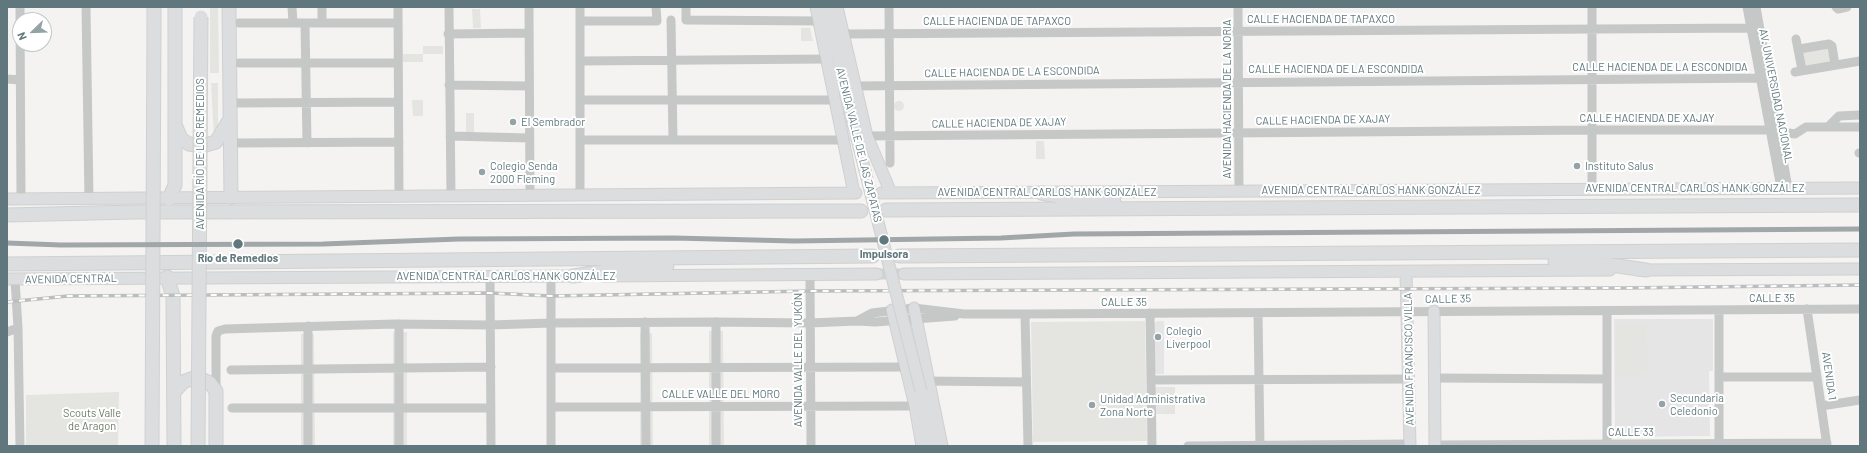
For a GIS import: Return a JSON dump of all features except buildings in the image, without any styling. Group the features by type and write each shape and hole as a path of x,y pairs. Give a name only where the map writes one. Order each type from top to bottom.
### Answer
{"highway":[{"path":"152,446 154,7"},
{"path":"168,199 175,185 175,7"},
{"path":"229,7 231,197"},
{"name":"AVENIDA RÍO DE LOS REMEDIOS","path":"198,446 202,12"},
{"path":"176,127 181,138 189,144 202,146 216,142 224,131 229,120"},
{"path":"1041,193 1076,199 1124,202 1149,208"},
{"name":"AVENIDA CENTRAL CARLOS HANK GONZÁLEZ","path":"886,210 1860,205"},
{"path":"7,215 135,212 861,211"},
{"path":"899,256 1860,250"},
{"path":"1494,253 1537,260 1604,264 1646,270"},
{"name":"AVENIDA CENTRAL CARLOS HANK GONZÁLEZ","path":"134,263 873,256"},
{"path":"573,276 628,268 742,261 772,257"},
{"name":"AVENIDA CENTRAL","path":"7,264 134,263"},
{"path":"167,278 173,296 175,391 174,446"},
{"path":"175,391 184,382 196,377 210,383 216,391 216,446"}],"main road":[{"name":"AVENIDA VALLE DE LAS ZAPATAS","path":"580,194 855,193 837,104 822,59 819,21 816,7"},
{"name":"AVENIDA VALLE DE LAS ZAPATAS","path":"827,7 845,92 921,392 932,446"},
{"name":"AVENIDA VALLE DE LAS ZAPATAS","path":"837,7 867,136 886,193"},
{"path":"837,104 845,112 851,112 858,109 859,105"},
{"name":"AVENIDA CENTRAL CARLOS HANK GONZÁLEZ","path":"886,193 1592,188 1860,188"},
{"path":"7,199 168,199 231,197 580,194"},
{"path":"904,274 1860,269"},
{"name":"AVENIDA FRANCISCO VILLA","path":"1406,272 1410,380 1410,445"},
{"name":"AVENIDA CENTRAL CARLOS HANK GONZÁLEZ","path":"135,278 551,277 877,274"},
{"name":"AVENIDA CENTRAL","path":"11,279 135,278"},
{"path":"1434,311 1435,446"},
{"path":"914,313 942,446"},
{"path":"893,315 915,406 922,446"},
{"path":"905,361 923,355"}],"street":[{"path":"20,7 21,199"},
{"path":"86,7 89,199"},
{"path":"292,7 293,23"},
{"path":"322,7 322,24"},
{"path":"398,7 399,196"},
{"path":"448,7 451,196"},
{"path":"529,7 528,86 530,195"},
{"path":"580,7 580,194"},
{"path":"580,21 656,21 656,7"},
{"path":"686,7 686,20 819,21"},
{"path":"889,7 890,163"},
{"name":"AVENIDA HACIENDA DE LA NORIA","path":"1238,7 1239,190"},
{"path":"1592,7 1592,188"},
{"name":"AV. UNIVERSIDAD NACIONAL","path":"1748,7 1751,28 1765,78"},
{"name":"AV. UNIVERSIDAD NACIONAL","path":"1756,7 1765,78 1784,188"},
{"path":"1836,7 1838,9 1847,7"},
{"path":"671,20 672,140"},
{"path":"305,23 307,143"},
{"path":"239,24 398,23"},
{"name":"CALLE HACIENDA DE TAPAXCO","path":"843,34 1751,28"},
{"path":"448,34 529,33"},
{"path":"1796,39 1799,49 1799,71 1860,61"},
{"path":"1799,49 1830,44 1835,65"},
{"path":"580,61 822,59"},
{"path":"239,63 398,63"},
{"name":"CALLE HACIENDA DE LA ESCONDIDA","path":"855,86 1765,78"},
{"path":"7,80 20,80"},
{"path":"449,85 528,86"},
{"path":"580,100 672,100 837,104"},
{"path":"236,103 398,102"},
{"path":"1830,126 1839,116 1860,115"},
{"name":"CALLE HACIENDA DE XAJAY","path":"867,136 1592,130 1774,131 1795,134 1806,127 1860,127"},
{"path":"450,136 529,138"},
{"path":"580,140 845,140"},
{"path":"237,144 399,142"},
{"name":"AVENIDA VALLE DEL YUKÓN","path":"810,275 811,446"},
{"path":"490,276 491,446"},
{"path":"551,277 552,446"},
{"path":"11,279 18,328 20,446"},
{"name":"AVENIDA 1","path":"1807,309 1827,445"},
{"name":"CALLE 35","path":"893,315 914,313 947,317 964,314 1258,314 1434,311 1860,309"},
{"path":"1718,310 1719,444"},
{"path":"1607,311 1607,444"},
{"path":"216,391 215,341 218,331 225,329 399,324 490,325 645,322 810,323 857,320 872,313 893,315"},
{"path":"1150,313 1152,446"},
{"path":"1025,314 1028,446"},
{"path":"1258,314 1260,446"},
{"path":"645,322 646,446"},
{"path":"716,322 716,446"},
{"path":"399,324 399,446"},
{"path":"308,326 308,446"},
{"path":"7,332 18,328"},
{"path":"551,368 810,367 905,361 925,367"},
{"path":"231,370 491,367"},
{"path":"1719,377 1816,377"},
{"path":"1435,378 1607,379"},
{"path":"1151,380 1410,380"},
{"path":"909,381 1026,382"},
{"path":"1821,406 1860,400"},
{"name":"CALLE VALLE DEL MORO","path":"551,406 915,406"},
{"path":"232,408 491,408"},
{"name":"CALLE 33","path":"1435,446 1607,444 1827,445"},
{"path":"1188,446 1410,445"}],"shaded area":[{"name":"Secundaria Celedonio","path":"1614,319 1713,319 1713,371 1709,371 1710,436 1615,437"},
{"name":"Colegio Liverpool","path":"1157,321 1164,321 1164,374 1157,374 1153,370 1153,325"},
{"path":"1156,387 1164,387 1164,414 1154,414 1153,390"}],"green space":[{"path":"210,7 218,7 219,73 210,73"},
{"path":"472,9 480,9 481,28 473,28"},
{"path":"801,28 810,28 813,41 801,41"},
{"path":"423,46 443,46 443,54 423,54"},
{"path":"1829,47 1832,62 1805,68 1802,51"},
{"path":"403,54 423,54 423,62 403,62"},
{"path":"211,83 218,83 218,129 214,138"},
{"path":"412,100 423,100 423,116 413,116"},
{"path":"897,101 901,101 903,102 903,110 897,111 894,108 894,104"},
{"path":"466,113 474,113 474,132 466,132"},
{"path":"1036,141 1044,141 1045,159 1036,159"},
{"path":"1145,321 1147,441 1033,442 1031,322"},
{"path":"1645,325 1646,341 1616,341 1616,326"},
{"path":"709,331 723,331 724,446 709,446"},
{"path":"393,332 407,332 407,446 393,446"},
{"path":"640,333 652,333 653,446 640,446"},
{"path":"301,334 314,334 315,446 301,446"},
{"path":"1646,341 1647,374 1617,375 1616,342"},
{"path":"1164,387 1175,387 1175,414 1164,414"},
{"name":"Scouts Valle de Aragon","path":"119,392 118,446 26,446 26,395"}],"tunnel":[{"path":"877,274 904,274"}],"railway":[{"path":"7,302 68,296 490,293 551,296 810,291 1624,288 1860,285"}],"transit line":[{"path":"7,243 61,245 323,244 459,239 674,238 794,241 1001,238 1074,234 1860,229"}],"place":[{"name":"El Sembrador","path":"513,122"},
{"name":"Instituto Salus","path":"1577,166"},
{"name":"Colegio Senda 2000 Fleming","path":"482,172"},
{"name":"Impulsora","path":"884,240"},
{"name":"Río de Remedios","path":"238,244"},
{"name":"Colegio Liverpool","path":"1158,337"},
{"name":"Secundaria Celedonio","path":"1662,404"},
{"name":"Unidad Administrativa Zona Norte","path":"1092,405"}]}
